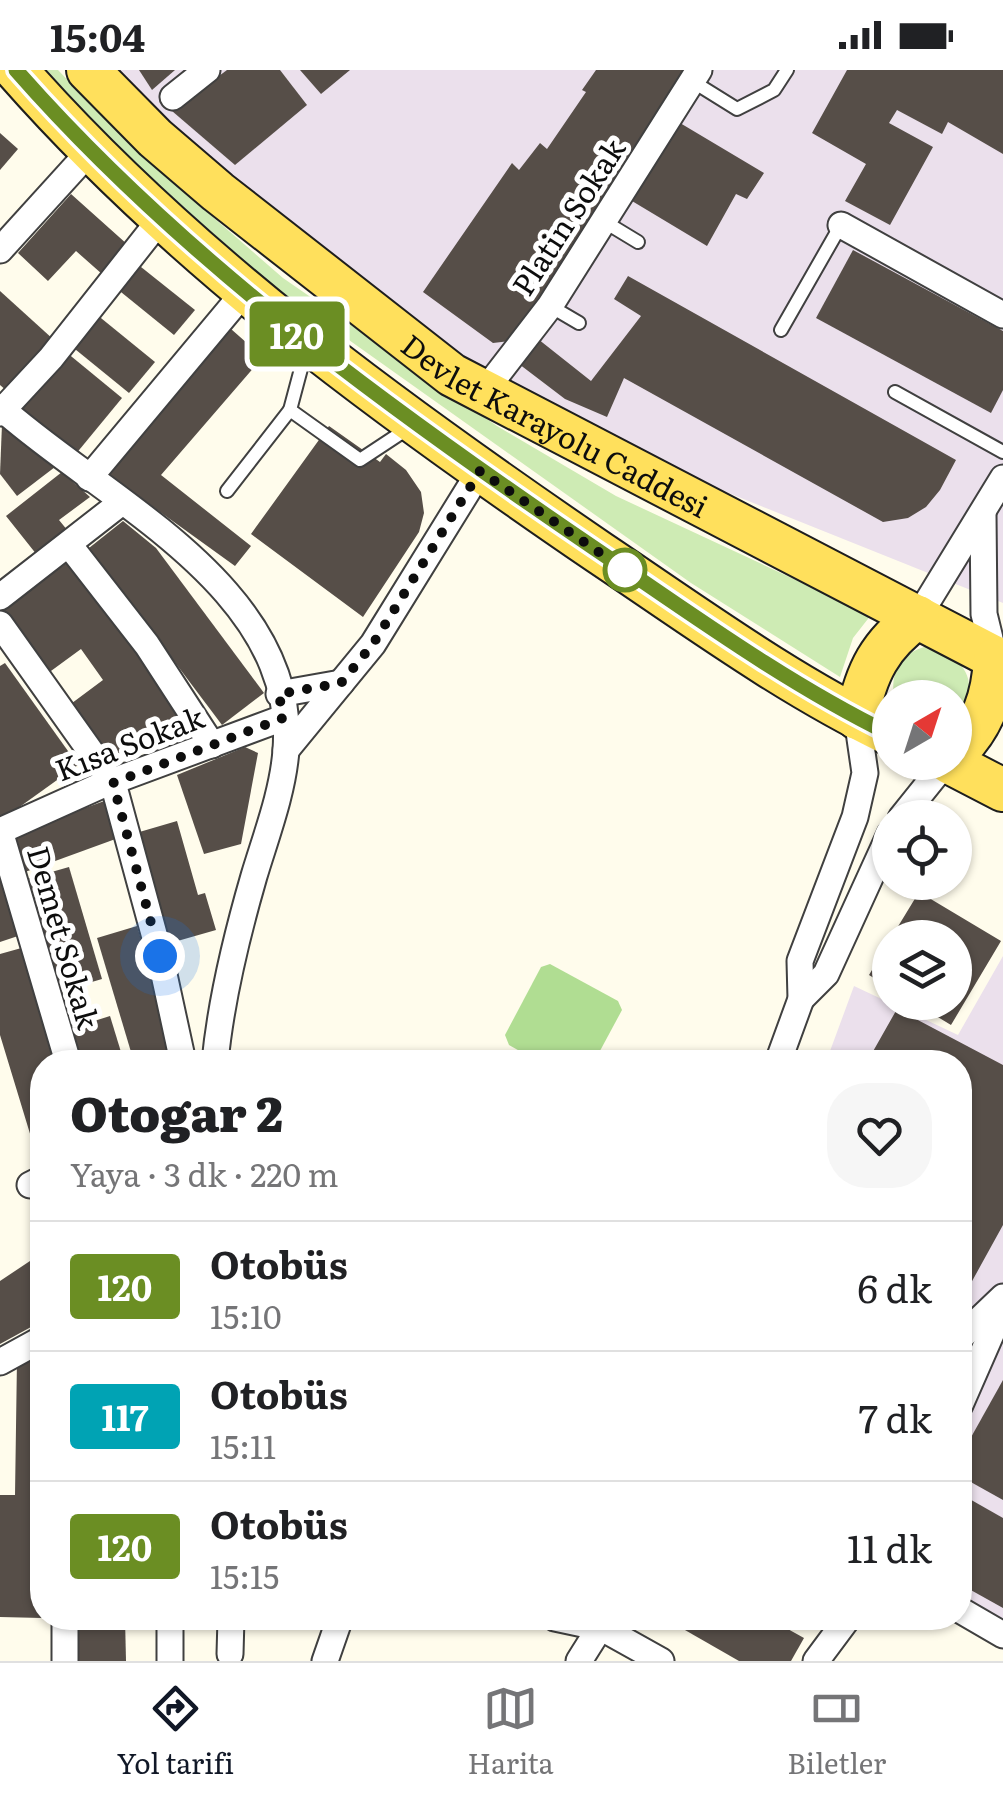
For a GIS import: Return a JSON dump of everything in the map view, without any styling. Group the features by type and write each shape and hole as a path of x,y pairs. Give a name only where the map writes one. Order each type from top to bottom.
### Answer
{"main road":[{"path":"16,70 90,150 308,343 480,471 715,630 872,725"},
{"name":"Devlet Karayolu Caddesi","path":"88,70 155,138 291,252 482,393 999,661"},
{"path":"874,680 874,660 890,637 918,617"},
{"path":"972,731 993,690 999,661"},
{"path":"972,774 1003,790"}],"street":[{"path":"172,97 207,70"},
{"name":"Platin Sokak","path":"482,393 550,306 695,75"},
{"path":"0,250 90,150"},
{"path":"163,216 1,411 196,560 242,611 268,656 281,706 286,750 221,1006 216,1050"},
{"path":"840,226 1003,315"},
{"path":"89,478 246,290"},
{"path":"286,750 373,644 480,471"},
{"path":"918,617 1003,478"},
{"path":"0,597 122,502"},
{"path":"984,508 984,614 999,661"},
{"path":"70,546 147,645 212,745"},
{"path":"0,624 113,783 160,956 180,1050"},
{"name":"Kısa Sokak","path":"0,831 212,745 281,706 341,683"},
{"path":"782,1050 801,999 800,961 855,817 872,733"},
{"path":"916,800 933,780"},
{"name":"Demet Sokak","path":"0,831 64,1050"},
{"path":"801,999 826,974 872,873"},
{"path":"972,1327 1003,1297"},
{"path":"972,1378 1003,1307"},
{"path":"0,1362 30,1346"},
{"path":"972,1617 1003,1635"},
{"path":"65,1630 65,1661"},
{"path":"170,1630 170,1661"},
{"path":"230,1654 231,1630"},
{"path":"325,1661 336,1630"},
{"path":"579,1661 599,1630"},
{"path":"614,1630 661,1661"},
{"path":"816,1661 839,1630"}],"lane":[{"path":"695,75 737,109 774,90 787,70"},
{"path":"605,222 638,242"},
{"path":"781,330 840,226"},
{"path":"550,306 579,323"},
{"path":"227,491 290,410 308,343"},
{"path":"896,392 1003,452"},
{"path":"290,410 360,460 416,423"}],"shaded area":[{"path":"109,70 1003,70 1003,603 721,490 588,428 461,355 191,147"},
{"path":"1003,956 1003,1622 972,1603 972,1050 830,1050 854,986 872,994 872,1020 926,1020 958,1035 967,1020 972,1020 972,1010"}],"green space":[{"path":"38,70 58,70 131,146 283,278 497,426 616,496 871,615 853,638 840,677 691,583 273,286 121,152"},
{"path":"933,645 954,658 968,680 894,680 906,656"},
{"path":"550,964 618,1001 622,1010 600,1050 518,1050 509,1045 505,1035 541,967"}],"building":[{"path":"139,70 175,70 152,90"},
{"path":"227,70 280,70 307,105 235,165 172,111"},
{"path":"300,70 350,70 321,94"},
{"path":"596,70 685,70 519,340 493,343 423,292 512,163 519,170 540,143 547,149 586,92 582,90"},
{"path":"847,70 1003,70 1003,154 948,122 942,134 897,110 889,123 933,147 890,225 845,201 866,164 812,133"},
{"path":"675,120 764,173 747,199 736,194 707,246 627,198"},
{"path":"0,133 18,149 0,170"},
{"path":"71,194 128,245 102,274 76,251 48,281 18,253"},
{"path":"853,250 1003,331 1003,390 991,413 816,318"},
{"path":"136,263 195,310 174,335 116,288"},
{"path":"628,276 956,460 940,490 926,507 908,518 883,522 624,378 607,417 565,399 519,364 538,339 591,381 641,316 614,299"},
{"path":"0,291 54,340 7,391 0,385"},
{"path":"96,314 155,362 129,393 70,345"},
{"path":"231,329 263,357 161,475 251,546 235,566 106,473"},
{"path":"66,352 122,398 75,455 19,409"},
{"path":"2,424 55,467 17,496 0,474"},
{"path":"329,426 380,462 386,454 406,470 421,492 424,513 419,532 363,617 251,534"},
{"path":"62,472 90,497 59,520 68,531 37,555 6,516"},
{"path":"123,521 156,548 264,693 222,725 89,548"},
{"path":"74,558 189,717 106,768 64,709 103,680 81,649 40,679 0,623 0,610"},
{"path":"5,663 78,765 0,821 0,666"},
{"path":"245,747 258,753 241,844 204,854 177,775"},
{"path":"107,800 121,837 25,872 11,835"},
{"path":"177,821 198,895 205,893 216,930 167,944 136,833"},
{"path":"69,867 102,979 61,991 27,879"},
{"path":"0,874 21,935 0,942"},
{"path":"914,900 932,900 966,920 902,920"},
{"path":"972,924 1001,941 972,990"},
{"path":"137,926 174,1050 130,1050 97,938"},
{"path":"25,947 55,1050 30,1050 30,1134 0,1035 0,954"},
{"path":"110,1016 120,1050 76,1050 69,1029"},
{"path":"891,1020 918,1020 1003,1065 1003,1225 972,1281 972,1050 874,1050"},
{"path":"30,1261 30,1328 0,1344 0,1281"},
{"path":"17,1359 30,1359 30,1618 0,1617 0,1495 15,1495"},
{"path":"1003,1380 1003,1500 972,1483 972,1436"},
{"path":"972,1500 1003,1518 1003,1608 972,1591"},
{"path":"75,1630 125,1630 126,1661 76,1661"},
{"path":"685,1630 790,1630 804,1638 791,1661 739,1661"}],"bus line":[{"name":"120","path":"16,70 71,133 308,343 480,471 715,630 872,725"}],"route":[{"path":"160,956 113,783 283,718 279,694 341,683 373,644 480,471 625,570"}]}
